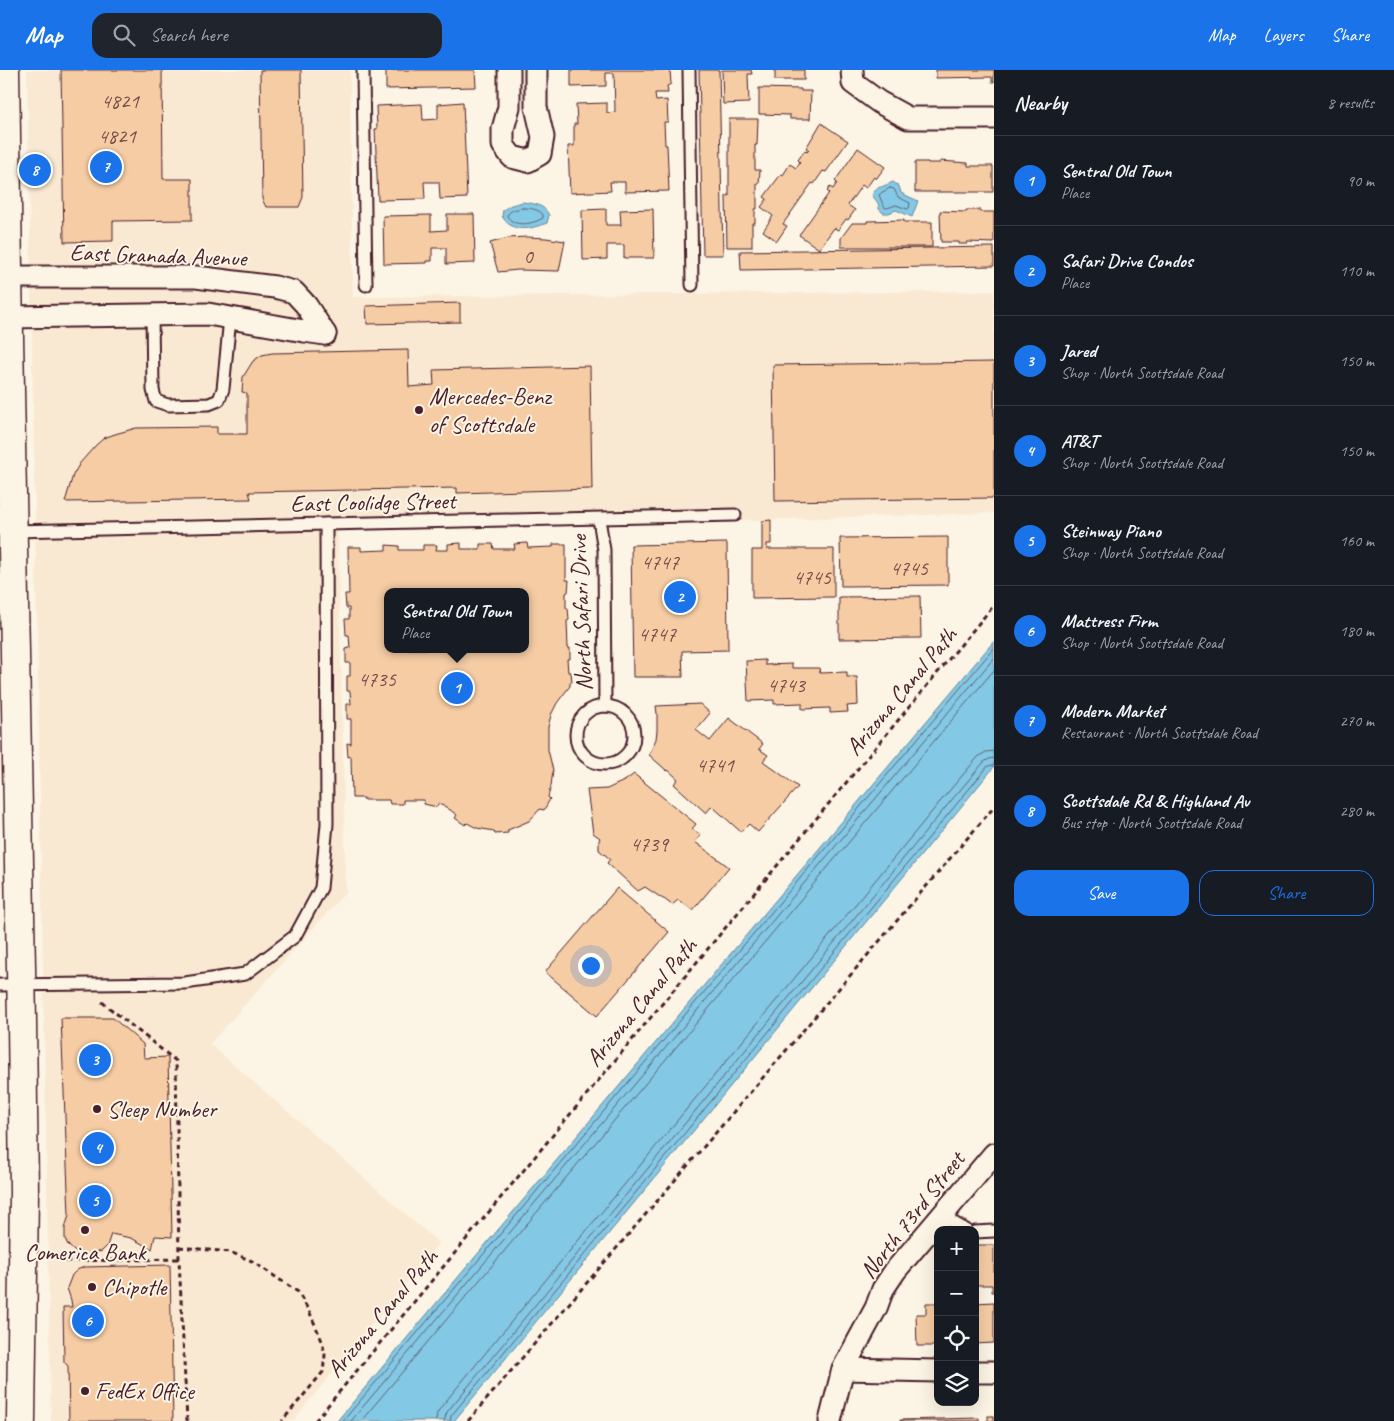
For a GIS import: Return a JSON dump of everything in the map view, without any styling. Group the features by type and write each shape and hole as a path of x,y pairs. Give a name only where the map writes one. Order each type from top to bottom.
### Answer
{"main road":[{"path":"5,70 4,318 13,532 11,985 24,1193 21,1421"}],"street":[{"path":"509,70 509,107 503,129 503,146 512,157 528,161 540,154 543,137 536,107 536,70"},
{"path":"853,76 879,102 908,118 994,118"},
{"name":"East Granada Avenue","path":"4,277 196,277 275,287 294,292 306,305 325,334 208,314 4,318"},
{"name":"North 73rd Street","path":"830,1421 842,1369 876,1308 883,1289 895,1271 994,1154"},
{"path":"842,1369 934,1371"},
{"path":"979,1372 994,1372"}],"lane":[{"path":"363,70 366,285"},
{"path":"689,70 692,284"},
{"path":"152,314 153,390 156,401 168,405 208,404 219,400 223,389 230,318"},
{"name":"East Coolidge Street","path":"13,532 735,516"},
{"name":"North Safari Drive","path":"599,519 604,550 605,706"},
{"path":"11,985 185,983 245,974 295,936 321,888 327,824 326,524"},
{"name":"North Safari Drive","path":"598,706 605,706 616,707 624,712 634,728 632,746 627,754 620,760 612,763 594,761 580,750 577,742 576,732 582,716 598,706"},
{"path":"942,1216 959,1226"},
{"path":"979,1232 994,1232"}],"path":[{"name":"Arizona Canal Path","path":"316,1421 994,605"},
{"path":"468,1421 994,807"},
{"path":"94,1002 104,1002 176,1061 179,1259 187,1421"},
{"path":"179,1247 230,1252 252,1260 298,1292 322,1340 325,1354 323,1372 282,1421"},
{"path":"58,1255 67,1261 179,1259"}],"shaded area":[{"path":"27,70 350,70 353,297 994,291 994,513 338,532 346,892 210,1044 439,1243 293,1421 51,1421"}],"water":[{"path":"893,182 899,186 901,193 918,201 912,217 896,210 883,213 879,209 878,203 872,195 877,188"},
{"path":"523,202 538,205 544,209 549,215 547,223 535,227 516,228 506,222 502,216 503,210 511,205"},
{"path":"994,641 994,767 454,1421 337,1421"}],"building":[{"path":"61,70 162,70 163,179 192,179 192,220 113,221 113,241 64,242"},
{"path":"260,70 301,70 303,197 299,207 266,207 262,199"},
{"path":"386,70 475,70 476,87 386,89"},
{"path":"571,70 670,70 671,84 667,86 668,93 655,93 656,101 667,100 668,122 664,122 669,191 625,192 625,182 610,182 611,191 570,193 568,146 574,146 574,124 577,124 576,104 607,103 607,113 615,112 614,73 606,73 606,86 571,87"},
{"path":"699,70 719,70 723,255 703,255"},
{"path":"722,70 751,70 752,74 748,74 749,103 723,104"},
{"path":"775,70 804,70 804,80 775,80"},
{"path":"936,70 994,70 994,82 992,82 992,77 936,78"},
{"path":"759,88 811,91 810,119 790,119 790,115 759,114"},
{"path":"463,102 467,198 440,199 439,182 424,182 425,199 378,200 376,106 422,104 423,120 438,119 438,104"},
{"path":"729,119 758,119 755,170 760,170 759,184 757,184 755,223 752,223 752,247 727,247 726,196 729,196"},
{"path":"821,123 848,141 826,172 823,171 814,184 812,183 783,224 787,226 777,241 763,231 773,216 761,207 767,199 764,197 790,164 796,168 800,162 798,160 805,150 807,152 809,150 806,148"},
{"path":"858,148 885,167 866,188 862,185 848,205 855,210 838,230 834,228 819,249 799,235 829,193 827,191 830,187 833,189 837,183 835,181"},
{"path":"30,159 35,170 40,178 30,178"},
{"path":"940,161 968,163 968,166 993,166 993,192 915,192 915,162 940,163"},
{"path":"606,209 606,225 621,225 620,210 653,209 654,258 624,258 624,245 607,245 607,259 583,260 582,210"},
{"path":"966,210 994,212 994,243 967,242 967,244 959,244 959,242 941,242 940,211 966,212"},
{"path":"447,214 474,214 475,263 446,264 446,248 432,248 432,261 427,261 427,263 384,264 383,216 431,215 431,231 447,230"},
{"path":"904,220 904,222 932,222 932,247 841,247 841,238 852,223"},
{"path":"527,237 565,241 559,271 518,270 498,272 490,243 508,238"},
{"path":"994,247 994,266 741,270 740,251"},
{"path":"460,303 460,322 367,324 366,306"},
{"name":"Mercedes-Benz of Scottsdale","path":"408,350 409,387 434,385 433,370 590,366 592,489 457,493 457,488 249,492 251,499 65,502 73,475 80,463 104,438 136,428 217,427 217,434 247,434 247,393 242,392 243,377 253,361 262,355 272,353"},
{"path":"994,362 994,498 775,501 773,365"},
{"path":"771,520 771,544 767,544 767,549 834,549 834,597 752,598 752,550 762,550 762,521"},
{"path":"948,537 948,585 841,586 840,538"},
{"path":"461,543 461,549 480,549 480,544 493,544 494,549 515,549 514,544 527,543 528,548 553,547 553,544 566,544 566,580 569,580 568,592 566,593 566,608 568,608 569,620 567,621 568,648 570,648 570,659 567,659 568,672 571,672 572,682 570,682 570,686 557,703 548,727 548,750 553,770 548,797 550,799 544,810 540,809 529,821 508,830 508,833 495,834 494,831 477,828 467,823 465,825 455,818 457,815 446,807 438,804 437,807 424,804 424,800 403,800 403,804 390,804 389,800 352,798 351,756 348,757 347,743 351,744 351,719 347,719 347,704 351,704 350,691 347,691 347,676 350,676 350,663 346,663 346,649 350,648 349,635 346,635 345,619 349,619 349,608 346,608 345,594 349,594 348,547 361,547 361,551 386,550 386,545 399,546 399,550 423,550 423,545 437,545 436,550 448,550 448,544"},
{"path":"727,543 728,650 682,651 683,677 633,677 631,545"},
{"path":"920,596 921,638 839,639 839,597"},
{"path":"765,660 765,665 792,664 792,668 819,668 820,673 847,672 847,677 857,677 858,705 847,706 848,712 830,713 830,708 802,709 802,703 774,704 774,700 748,701 746,661"},
{"path":"700,704 710,713 696,730 710,741 729,718 763,744 759,749 768,755 763,761 798,787 758,832 749,824 741,832 712,806 706,813 674,784 678,779 649,755 656,739 656,706"},
{"path":"634,774 696,824 692,829 701,835 695,842 729,867 693,910 678,900 672,905 645,887 638,891 607,863 610,859 599,850 600,838 593,833 587,790 607,789"},
{"path":"617,888 669,932 597,1016 545,972"},
{"path":"61,1018 113,1018 143,1044 144,1058 168,1057 172,1237 155,1236 152,1249 131,1238 111,1234 107,1246 102,1251 87,1255 74,1251 65,1239 65,1228 69,1215"},
{"path":"979,1245 994,1245 994,1292 992,1292 992,1285 979,1285"},
{"path":"170,1265 173,1421 69,1421 68,1366 64,1362 63,1307 72,1307 67,1288 72,1275 84,1267"},
{"path":"994,1302 994,1343 979,1344 979,1303"},
{"path":"926,1303 934,1303 934,1346 917,1346 916,1314 926,1314"},
{"path":"988,1416 994,1416 994,1421 988,1421"},
{"path":"979,1418 979,1421 900,1421 900,1420"}],"place":[{"name":"Modern Market","path":"106,167"},
{"name":"Scottsdale Rd & Highland Av","path":"35,170"},
{"name":"Mercedes-Benz of Scottsdale","path":"419,410"},
{"name":"Safari Drive Condos","path":"680,597"},
{"name":"Sentral Old Town","path":"457,688"},
{"name":"Jared","path":"95,1060"},
{"name":"Sleep Number","path":"97,1109"},
{"name":"AT&T","path":"98,1148"},
{"name":"Steinway Piano","path":"95,1201"},
{"name":"Comerica Bank","path":"85,1230"},
{"name":"Chipotle","path":"92,1287"},
{"name":"Mattress Firm","path":"88,1321"},
{"name":"FedEx Office","path":"85,1391"}]}
